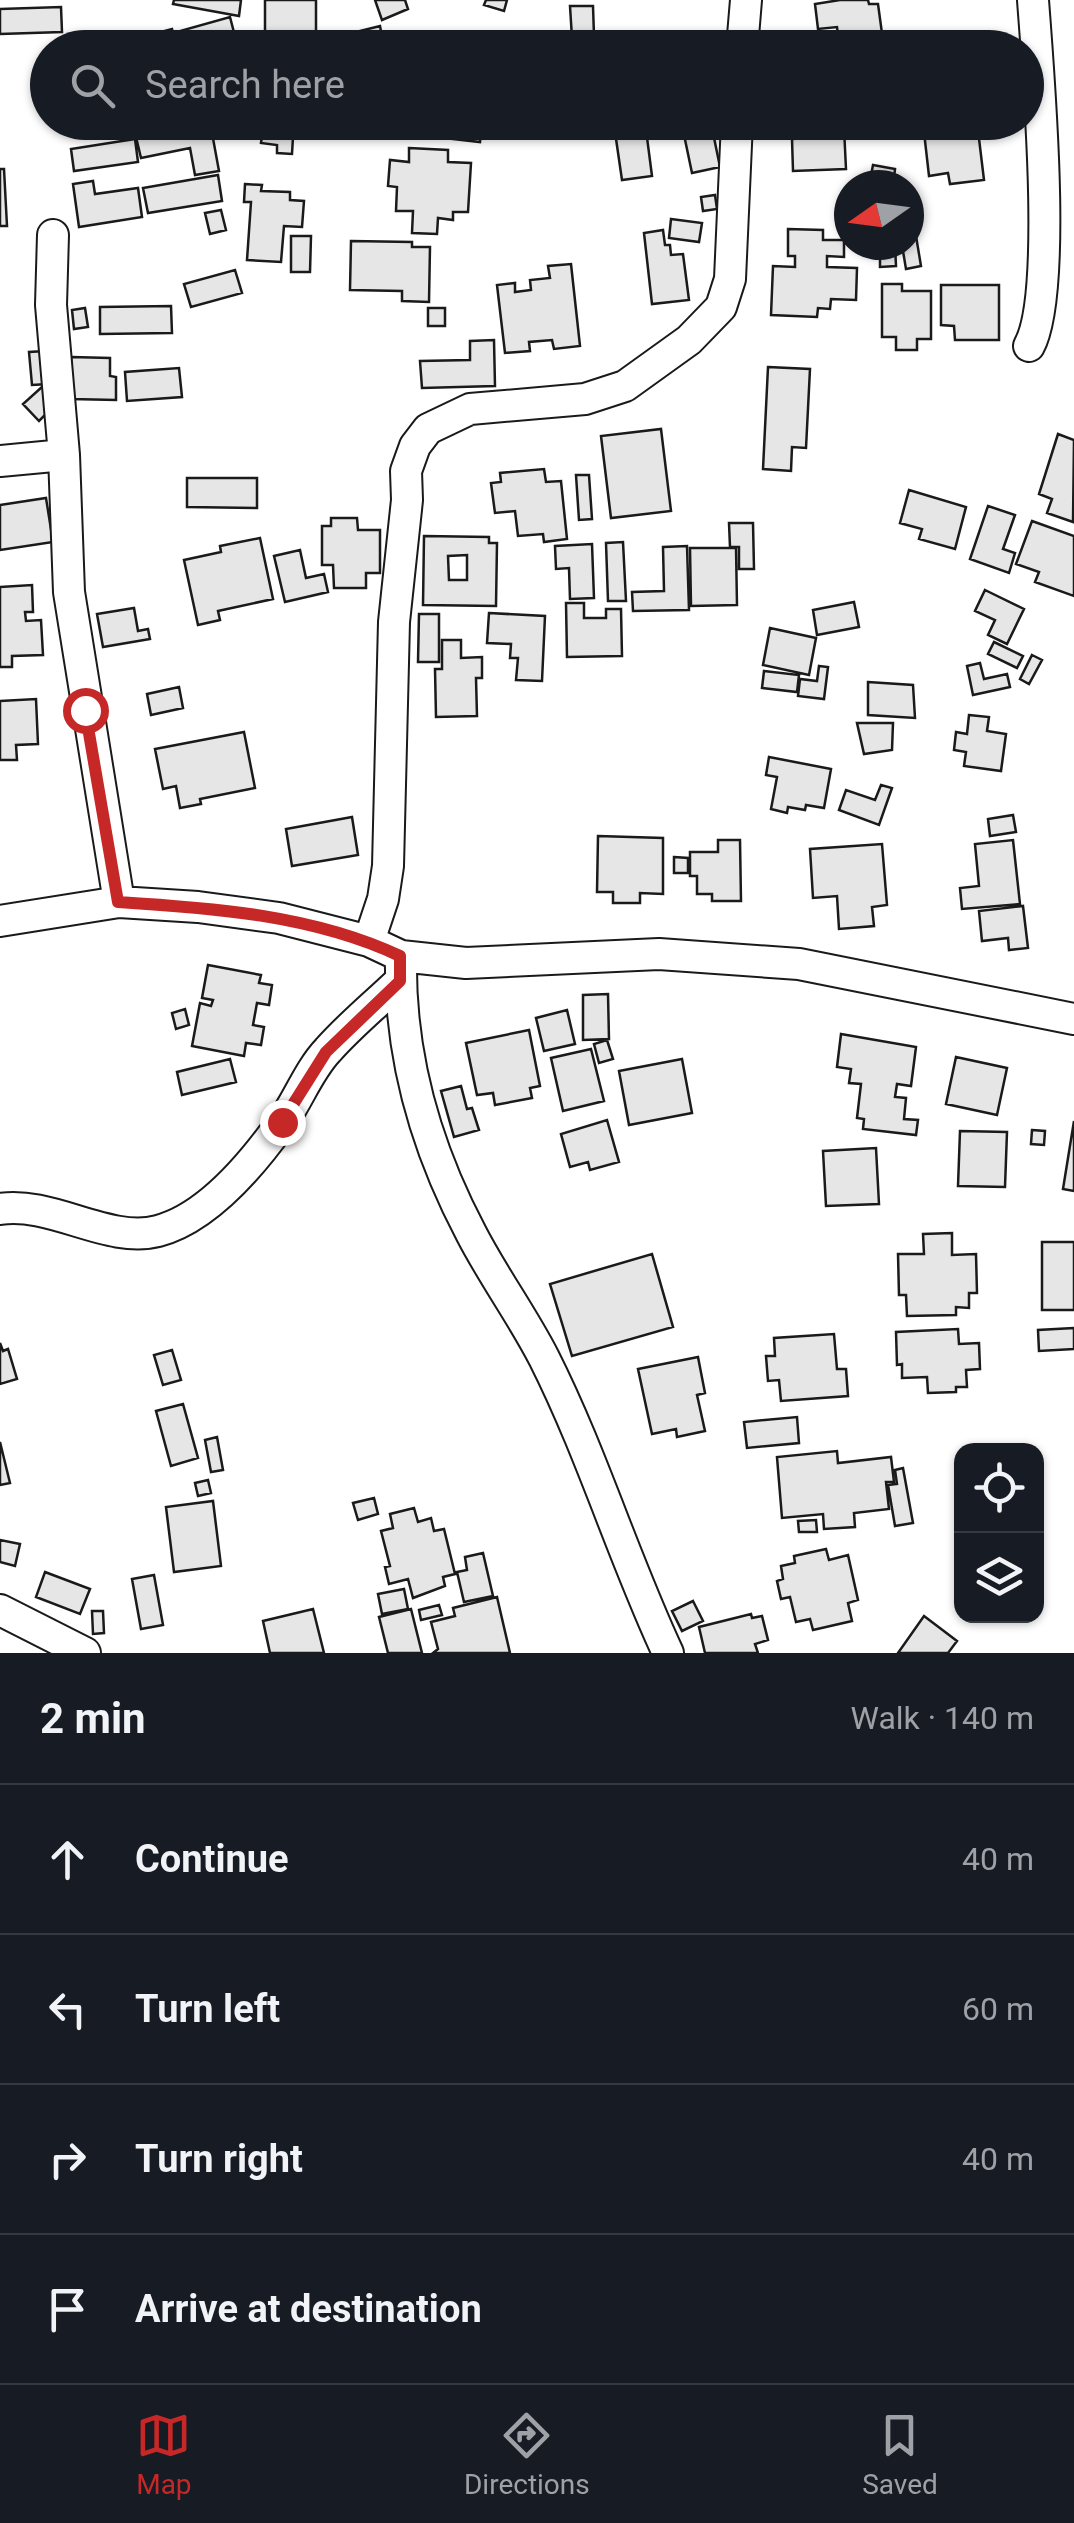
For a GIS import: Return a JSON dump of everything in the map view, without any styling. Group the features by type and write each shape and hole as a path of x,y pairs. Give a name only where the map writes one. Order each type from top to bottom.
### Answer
{"street":[{"path":"744,30 746,0"},
{"path":"1034,0 1035,30"},
{"path":"369,941 383,899 388,866 394,622 407,500 406,471 415,446 428,429 470,409 585,400 625,386 689,340 720,307 730,279 737,140"},
{"path":"1029,346 1037,332 1043,250 1039,140"},
{"path":"53,236 52,305 64,455 69,592 118,902"},
{"path":"0,461 64,455"},
{"path":"0,921 118,902 198,907 278,918 369,941 400,968 400,1006 414,1095 440,1170 472,1235 545,1360 668,1653"},
{"path":"0,1209 17,1206 48,1211 132,1232 157,1231 204,1210 282,1122 326,1052 400,968 659,954 798,964 1074,1018"},
{"path":"0,1610 85,1653"}],"building":[{"path":"174,0 241,0 239,16 173,4"},
{"path":"265,0 316,0 316,30 265,30"},
{"path":"375,0 405,0 408,9 382,20"},
{"path":"486,0 507,0 504,11 484,5"},
{"path":"868,0 869,4 878,4 882,30 818,29 815,4"},
{"path":"570,6 593,6 594,30 572,30"},
{"path":"61,7 62,30 0,34 0,9"},
{"path":"230,17 233,30 184,30"},
{"path":"135,140 138,162 74,171 71,149"},
{"path":"137,140 213,140 219,171 195,175 190,148 141,158"},
{"path":"293,140 292,154 277,153 277,145 261,143"},
{"path":"616,140 647,140 652,176 622,180"},
{"path":"685,140 714,140 720,167 692,173"},
{"path":"792,140 845,140 846,169 793,171"},
{"path":"925,140 979,140 984,180 950,184 948,173 929,176"},
{"path":"409,148 448,150 448,162 471,163 468,212 453,212 453,220 438,218 437,234 412,233 413,211 396,211 397,187 388,186 390,160 409,162"},
{"path":"873,165 895,169 895,170 872,170"},
{"path":"0,169 4,169 7,226 0,226"},
{"path":"218,175 222,201 148,213 143,188"},
{"path":"93,181 95,194 138,188 142,217 79,227 73,184"},
{"path":"245,184 262,185 261,191 290,192 290,200 304,201 302,227 284,226 281,262 247,260 251,202 244,202"},
{"path":"715,195 717,209 703,211 701,197"},
{"path":"221,210 226,230 210,234 205,213"},
{"path":"671,219 702,223 699,242 669,238"},
{"path":"788,229 823,230 823,240 834,240 834,256 827,256 827,267 857,268 856,300 831,299 830,309 818,308 817,317 771,315 773,266 795,267 795,256 788,256"},
{"path":"663,230 671,255 683,254 689,300 652,304 644,233"},
{"path":"291,236 311,236 310,272 291,272"},
{"path":"351,241 412,242 412,247 430,247 429,302 402,301 402,291 350,290"},
{"path":"880,260 896,260 896,266 880,267"},
{"path":"904,260 920,260 921,266 906,269"},
{"path":"571,264 580,346 554,349 552,340 529,342 530,351 505,353 497,285 515,283 515,292 531,290 530,280 550,278 548,266"},
{"path":"235,270 242,293 191,307 184,284"},
{"path":"882,284 902,284 902,291 931,291 931,339 917,339 917,350 896,350 896,337 882,337"},
{"path":"941,285 999,285 999,340 955,340 954,326 941,325"},
{"path":"171,306 172,333 100,334 100,307"},
{"path":"85,308 88,327 74,329 72,310"},
{"path":"428,308 445,308 445,326 428,326"},
{"path":"494,340 495,386 422,388 420,361 470,360 470,341"},
{"path":"45,351 48,384 32,385 29,352"},
{"path":"71,357 110,358 110,376 116,377 116,400 71,399"},
{"path":"768,367 810,369 806,448 792,447 791,471 763,469"},
{"path":"179,368 182,397 127,401 125,372"},
{"path":"43,386 58,402 39,421 23,404"},
{"path":"661,429 671,511 611,518 601,436"},
{"path":"1058,434 1074,440 1073,522 1047,513 1052,499 1039,494"},
{"path":"544,469 546,482 561,481 567,539 544,542 543,534 518,536 515,511 495,513 491,483 501,482 500,473"},
{"path":"576,475 589,475 592,519 579,520"},
{"path":"187,478 257,478 257,508 187,507"},
{"path":"909,490 966,507 955,549 919,539 922,529 900,523"},
{"path":"46,498 53,542 0,550 0,505"},
{"path":"988,506 1015,515 1003,549 1015,553 1009,573 970,559"},
{"path":"331,518 357,518 358,530 380,530 380,573 366,573 366,588 334,588 333,565 322,565 322,526 331,526"},
{"path":"1032,521 1074,536 1074,596 1035,582 1039,572 1016,564"},
{"path":"729,523 753,523 754,569 739,569 739,547 730,547"},
{"path":"424,536 489,537 489,543 497,543 496,606 423,605","holes":["467,555 467,580 449,580 448,556"]},
{"path":"260,538 273,599 218,611 220,620 198,625 184,560 221,552 220,546"},
{"path":"623,542 626,601 608,601 606,543"},
{"path":"592,544 594,598 570,599 569,568 556,569 555,546"},
{"path":"687,546 689,610 633,611 632,592 664,591 663,547"},
{"path":"690,548 736,548 737,605 691,606"},
{"path":"300,550 306,578 324,574 328,592 285,602 274,556"},
{"path":"32,585 33,612 25,612 26,621 41,620 43,655 12,656 12,667 0,667 0,587"},
{"path":"985,590 1024,609 1007,644 988,635 995,620 975,611"},
{"path":"854,602 859,627 817,635 813,610"},
{"path":"566,603 584,603 584,618 606,618 606,609 621,609 622,656 567,657"},
{"path":"134,608 138,631 148,629 150,639 103,647 97,614"},
{"path":"489,613 545,616 542,681 516,680 518,658 510,658 511,644 487,643"},
{"path":"419,614 439,614 439,662 418,662"},
{"path":"770,628 816,638 809,675 763,665"},
{"path":"442,640 461,640 461,658 482,657 482,678 476,678 477,716 436,717 435,669 442,669"},
{"path":"994,642 1023,656 1017,668 988,654"},
{"path":"1032,655 1042,660 1029,684 1020,679"},
{"path":"980,663 984,679 1007,674 1010,687 973,695 967,666"},
{"path":"819,666 828,667 824,699 798,696 800,679 817,681"},
{"path":"764,671 799,675 797,692 762,688"},
{"path":"868,682 913,685 915,718 868,715"},
{"path":"179,687 183,708 151,715 147,694"},
{"path":"36,699 38,744 16,745 17,760 0,760 0,701"},
{"path":"969,715 989,717 987,731 1006,734 1001,771 964,766 966,752 954,750 956,732 967,734"},
{"path":"857,723 893,723 892,750 864,754"},
{"path":"244,732 255,788 200,799 201,804 180,808 176,786 163,789 155,749"},
{"path":"769,757 831,769 824,808 788,807 787,813 771,809 777,777 766,775"},
{"path":"881,785 892,788 879,825 839,810 846,790 875,800"},
{"path":"1013,815 1016,832 990,836 988,819"},
{"path":"352,817 358,855 292,866 286,829"},
{"path":"598,836 663,838 663,894 640,893 640,903 613,903 613,892 597,892"},
{"path":"718,840 740,840 741,901 712,901 712,894 697,894 697,876 690,876 690,852 718,852"},
{"path":"1013,840 1020,904 962,909 960,888 979,886 975,844"},
{"path":"882,844 887,905 872,907 874,926 839,929 837,896 813,898 810,849"},
{"path":"674,857 688,858 688,873 674,873"},
{"path":"1023,906 1028,948 1009,950 1008,938 982,941 979,911"},
{"path":"208,965 261,975 259,983 272,985 269,1005 257,1003 253,1025 264,1027 261,1045 246,1043 244,1056 192,1046 200,1003 211,1006 213,1000 202,998"},
{"path":"608,994 609,1039 583,1040 583,995"},
{"path":"185,1009 189,1025 176,1029 172,1013"},
{"path":"567,1010 575,1044 544,1051 536,1018"},
{"path":"529,1030 540,1086 530,1088 532,1098 495,1105 493,1093 477,1095 466,1043"},
{"path":"841,1034 916,1047 911,1086 897,1084 895,1097 906,1098 904,1119 918,1120 916,1135 863,1129 864,1119 857,1118 861,1084 849,1083 851,1069 837,1067"},
{"path":"607,1040 613,1059 599,1063 594,1044"},
{"path":"591,1049 604,1101 563,1111 551,1058"},
{"path":"956,1057 1007,1068 997,1115 946,1104"},
{"path":"230,1059 236,1082 182,1095 177,1072"},
{"path":"682,1059 692,1113 629,1125 619,1071"},
{"path":"461,1086 467,1109 472,1108 479,1130 454,1137 441,1091"},
{"path":"607,1120 619,1162 590,1170 588,1162 570,1167 561,1134"},
{"path":"1074,1121 1074,1191 1063,1189"},
{"path":"1032,1130 1045,1131 1044,1145 1031,1144"},
{"path":"960,1131 1007,1132 1005,1187 958,1186"},
{"path":"876,1148 879,1204 826,1206 823,1151"},
{"path":"952,1233 952,1255 976,1254 977,1293 969,1293 969,1308 956,1307 956,1315 907,1316 906,1295 899,1295 898,1254 924,1254 923,1234"},
{"path":"1042,1242 1074,1242 1074,1310 1042,1310"},
{"path":"652,1254 673,1327 572,1356 550,1284"},
{"path":"1074,1328 1074,1349 1039,1351 1038,1330"},
{"path":"958,1329 959,1344 979,1343 980,1369 966,1370 967,1387 956,1387 956,1392 928,1393 927,1377 902,1378 902,1364 897,1365 896,1332"},
{"path":"834,1334 837,1369 846,1369 848,1396 781,1401 779,1380 768,1381 766,1356 775,1356 774,1338"},
{"path":"0,1343 3,1351 8,1349 17,1379 0,1384"},
{"path":"172,1350 181,1380 163,1385 154,1355"},
{"path":"698,1357 705,1393 697,1395 705,1431 677,1437 676,1429 652,1434 638,1369"},
{"path":"183,1404 198,1458 171,1466 156,1411"},
{"path":"797,1417 799,1443 747,1448 744,1422"},
{"path":"217,1437 223,1470 211,1472 205,1440"},
{"path":"0,1442 10,1483 0,1485"},
{"path":"837,1451 838,1463 891,1457 894,1482 886,1482 889,1509 854,1513 855,1527 824,1529 823,1514 782,1518 777,1457"},
{"path":"903,1468 913,1523 895,1526 888,1485 897,1484 895,1470"},
{"path":"208,1480 211,1493 198,1496 195,1483"},
{"path":"374,1498 378,1514 358,1520 353,1503"},
{"path":"213,1501 221,1566 174,1572 166,1507"},
{"path":"414,1508 418,1522 431,1518 434,1531 444,1529 455,1574 443,1577 445,1586 413,1598 408,1579 389,1584 385,1567 390,1566 381,1531 393,1528 390,1514"},
{"path":"816,1520 817,1532 799,1532 798,1521"},
{"path":"0,1540 20,1544 15,1566 0,1562"},
{"path":"826,1549 829,1560 848,1555 858,1600 848,1603 852,1621 813,1630 810,1619 796,1622 790,1597 781,1599 777,1581 783,1579 781,1566 795,1563 794,1556"},
{"path":"483,1553 493,1596 464,1602 457,1572 467,1570 465,1557"},
{"path":"45,1572 90,1589 80,1614 36,1597"},
{"path":"154,1575 163,1625 141,1629 132,1579"},
{"path":"404,1589 408,1609 382,1614 378,1594"},
{"path":"497,1597 510,1653 433,1653 438,1649 431,1622 455,1616 453,1608"},
{"path":"693,1601 703,1621 682,1631 672,1611"},
{"path":"439,1605 442,1615 421,1620 419,1610"},
{"path":"313,1609 324,1653 270,1653 263,1621"},
{"path":"411,1609 422,1653 388,1653 379,1617"},
{"path":"92,1611 103,1611 104,1633 93,1634"},
{"path":"751,1614 752,1618 762,1616 768,1640 755,1644 758,1653 705,1653 699,1627"},
{"path":"924,1616 957,1641 948,1653 898,1653"}],"route":[{"path":"85,710 118,902 278,918 369,941 400,956 400,981 326,1052 282,1122"}]}
